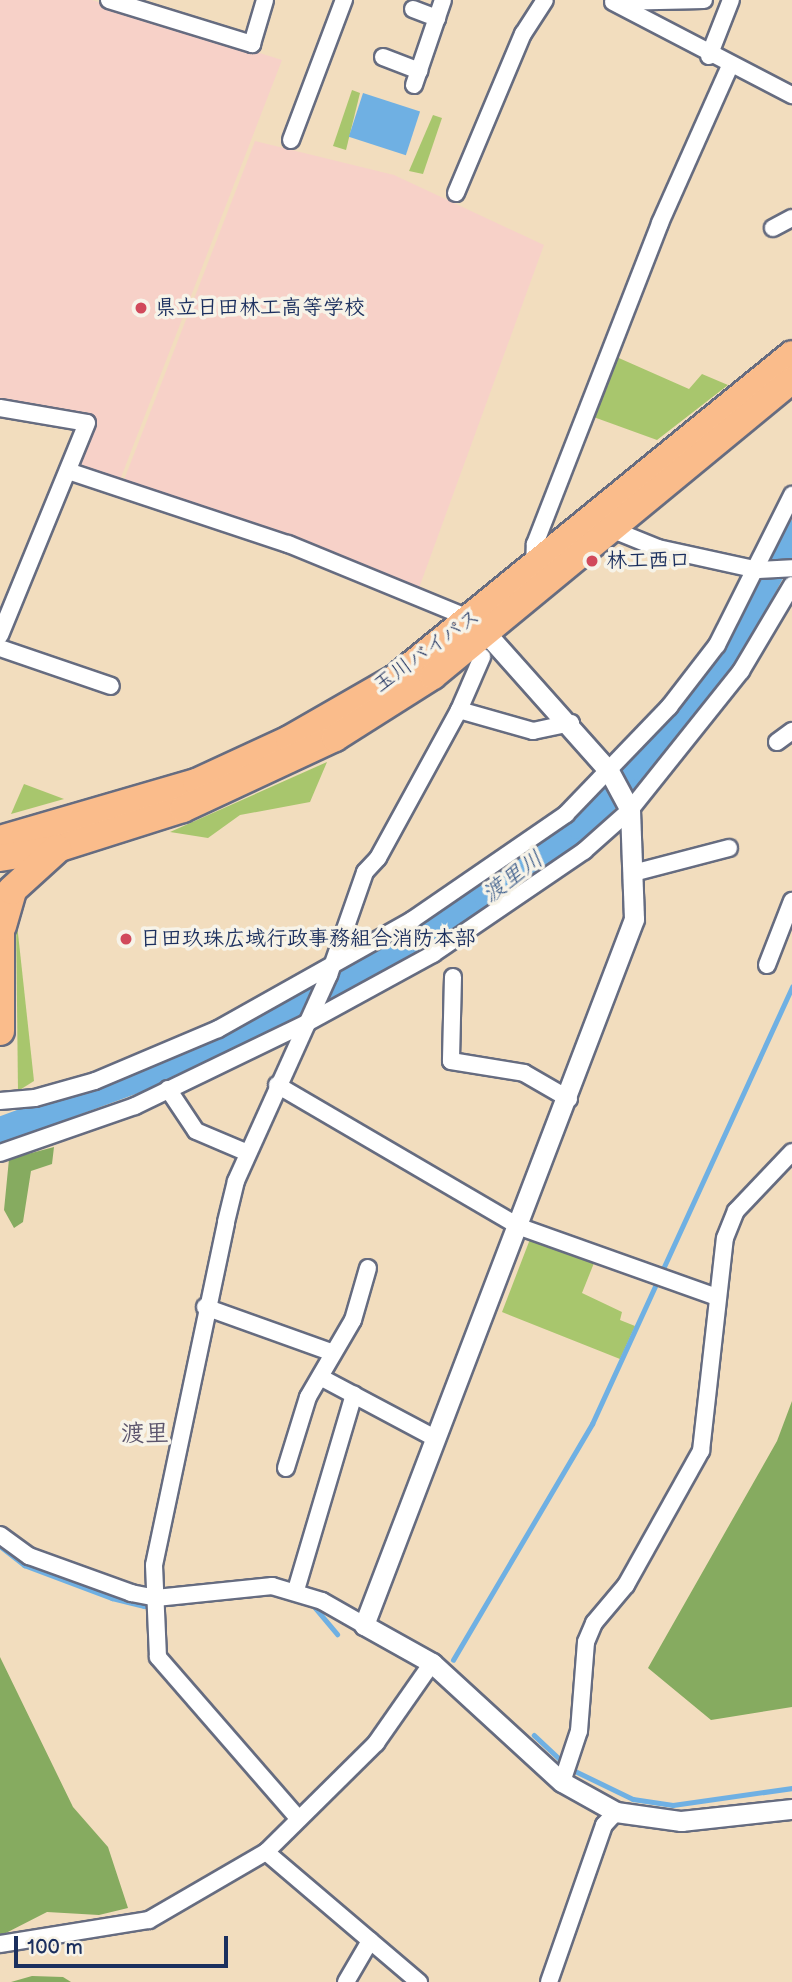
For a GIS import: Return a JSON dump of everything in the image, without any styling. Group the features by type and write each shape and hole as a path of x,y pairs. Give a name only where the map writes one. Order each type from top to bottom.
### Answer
{"highway":[{"name":"玉川バイパス","path":"0,858 57,849 183,809 291,761 389,704 481,636 792,354"},
{"name":"玉川バイパス","path":"0,839 94,817 240,763 396,678 481,636 534,568 602,526 792,380"},
{"path":"0,1031 1,920 12,890 57,849"}],"street":[{"path":"109,0 252,44 265,0"},
{"path":"291,140 344,0"},
{"path":"383,57 417,78 443,0"},
{"path":"456,192 523,34 545,0"},
{"path":"608,1 704,0"},
{"path":"709,56 731,0"},
{"path":"608,1 729,68 792,95"},
{"path":"413,9 437,18"},
{"path":"534,568 534,544 660,223 729,68"},
{"path":"773,228 792,218"},
{"path":"0,408 87,423 0,635"},
{"path":"68,471 288,544 481,636 571,723 609,771 629,810 637,872 628,946 364,1625"},
{"path":"0,1101 35,1098 95,1081 218,1029 330,971 498,866 566,814 609,771 690,681 758,570 792,495"},
{"path":"602,526 658,548 758,570 792,568"},
{"path":"0,1153 168,1089 307,1023 494,914 629,810 741,671 792,585"},
{"path":"297,1817 158,1657 154,1565 205,1307 248,1153 330,971 365,872 378,859 459,710 481,636"},
{"path":"0,648 111,686"},
{"path":"459,710 533,730 571,723"},
{"path":"777,742 792,731"},
{"path":"637,872 729,848"},
{"path":"767,965 792,901"},
{"path":"453,977 451,1061 524,1073 569,1099"},
{"path":"277,1085 520,1227 714,1296"},
{"path":"168,1089 196,1131 248,1153"},
{"path":"566,1772 590,1632 626,1585 701,1451 714,1296 736,1211 792,1152"},
{"path":"286,1468 308,1397 321,1378 331,1352 353,1320 368,1268"},
{"path":"205,1307 331,1352"},
{"path":"321,1378 435,1438"},
{"path":"296,1590 354,1394"},
{"path":"0,1535 29,1556 156,1604 222,1588 296,1590 432,1663 616,1812 681,1821 792,1809"},
{"path":"0,1944 149,1920 266,1852 297,1817 376,1744 432,1663"},
{"path":"549,1982 604,1825 616,1812"},
{"path":"266,1852 419,1982"},
{"path":"346,1982 370,1941"}],"shaded area":[{"path":"0,0 92,0 282,60 120,480 76,469 92,421 0,404"},
{"path":"255,141 394,175 544,245 419,588 124,480"}],"green space":[{"path":"352,90 360,93 346,150 333,146"},
{"path":"433,115 442,118 423,174 409,171"},
{"path":"612,355 689,389 702,374 728,385 657,440 588,415"},
{"path":"327,762 310,802 240,815 208,838 170,832"},
{"path":"24,784 64,799 11,814"},
{"path":"16,915 34,1081 18,1091"},
{"path":"54,1147 52,1164 31,1171 23,1222 14,1228 4,1210 9,1159"},
{"path":"532,1234 596,1258 582,1293 622,1312 620,1320 635,1326 620,1359 502,1312"},
{"path":"792,1401 792,1707 711,1720 648,1668 777,1441"},
{"path":"0,1657 73,1807 108,1847 128,1908 99,1915 47,1912 0,1936"},
{"path":"32,1976 63,1977 71,1982 11,1982"}],"water":[{"path":"363,93 420,112 406,155 349,137"}],"waterway":[{"name":"渡里川","path":"0,1130 209,1053 356,978 487,897 579,826 639,767 725,661 792,533"},
{"path":"453,1660 592,1424 792,987"},
{"path":"0,1546 24,1565 112,1598 144,1606 188,1602"},
{"path":"313,1605 337,1634"},
{"path":"534,1735 564,1763"},
{"path":"571,1769 633,1799 673,1805 792,1788"}],"place":[{"name":"県立日田林工高等学校","path":"141,308"},
{"name":"林工西口","path":"592,561"},
{"name":"日田玖珠広域行政事務組合消防本部","path":"126,939"}],"district":[{"name":"渡里","path":"145,1434"}]}
